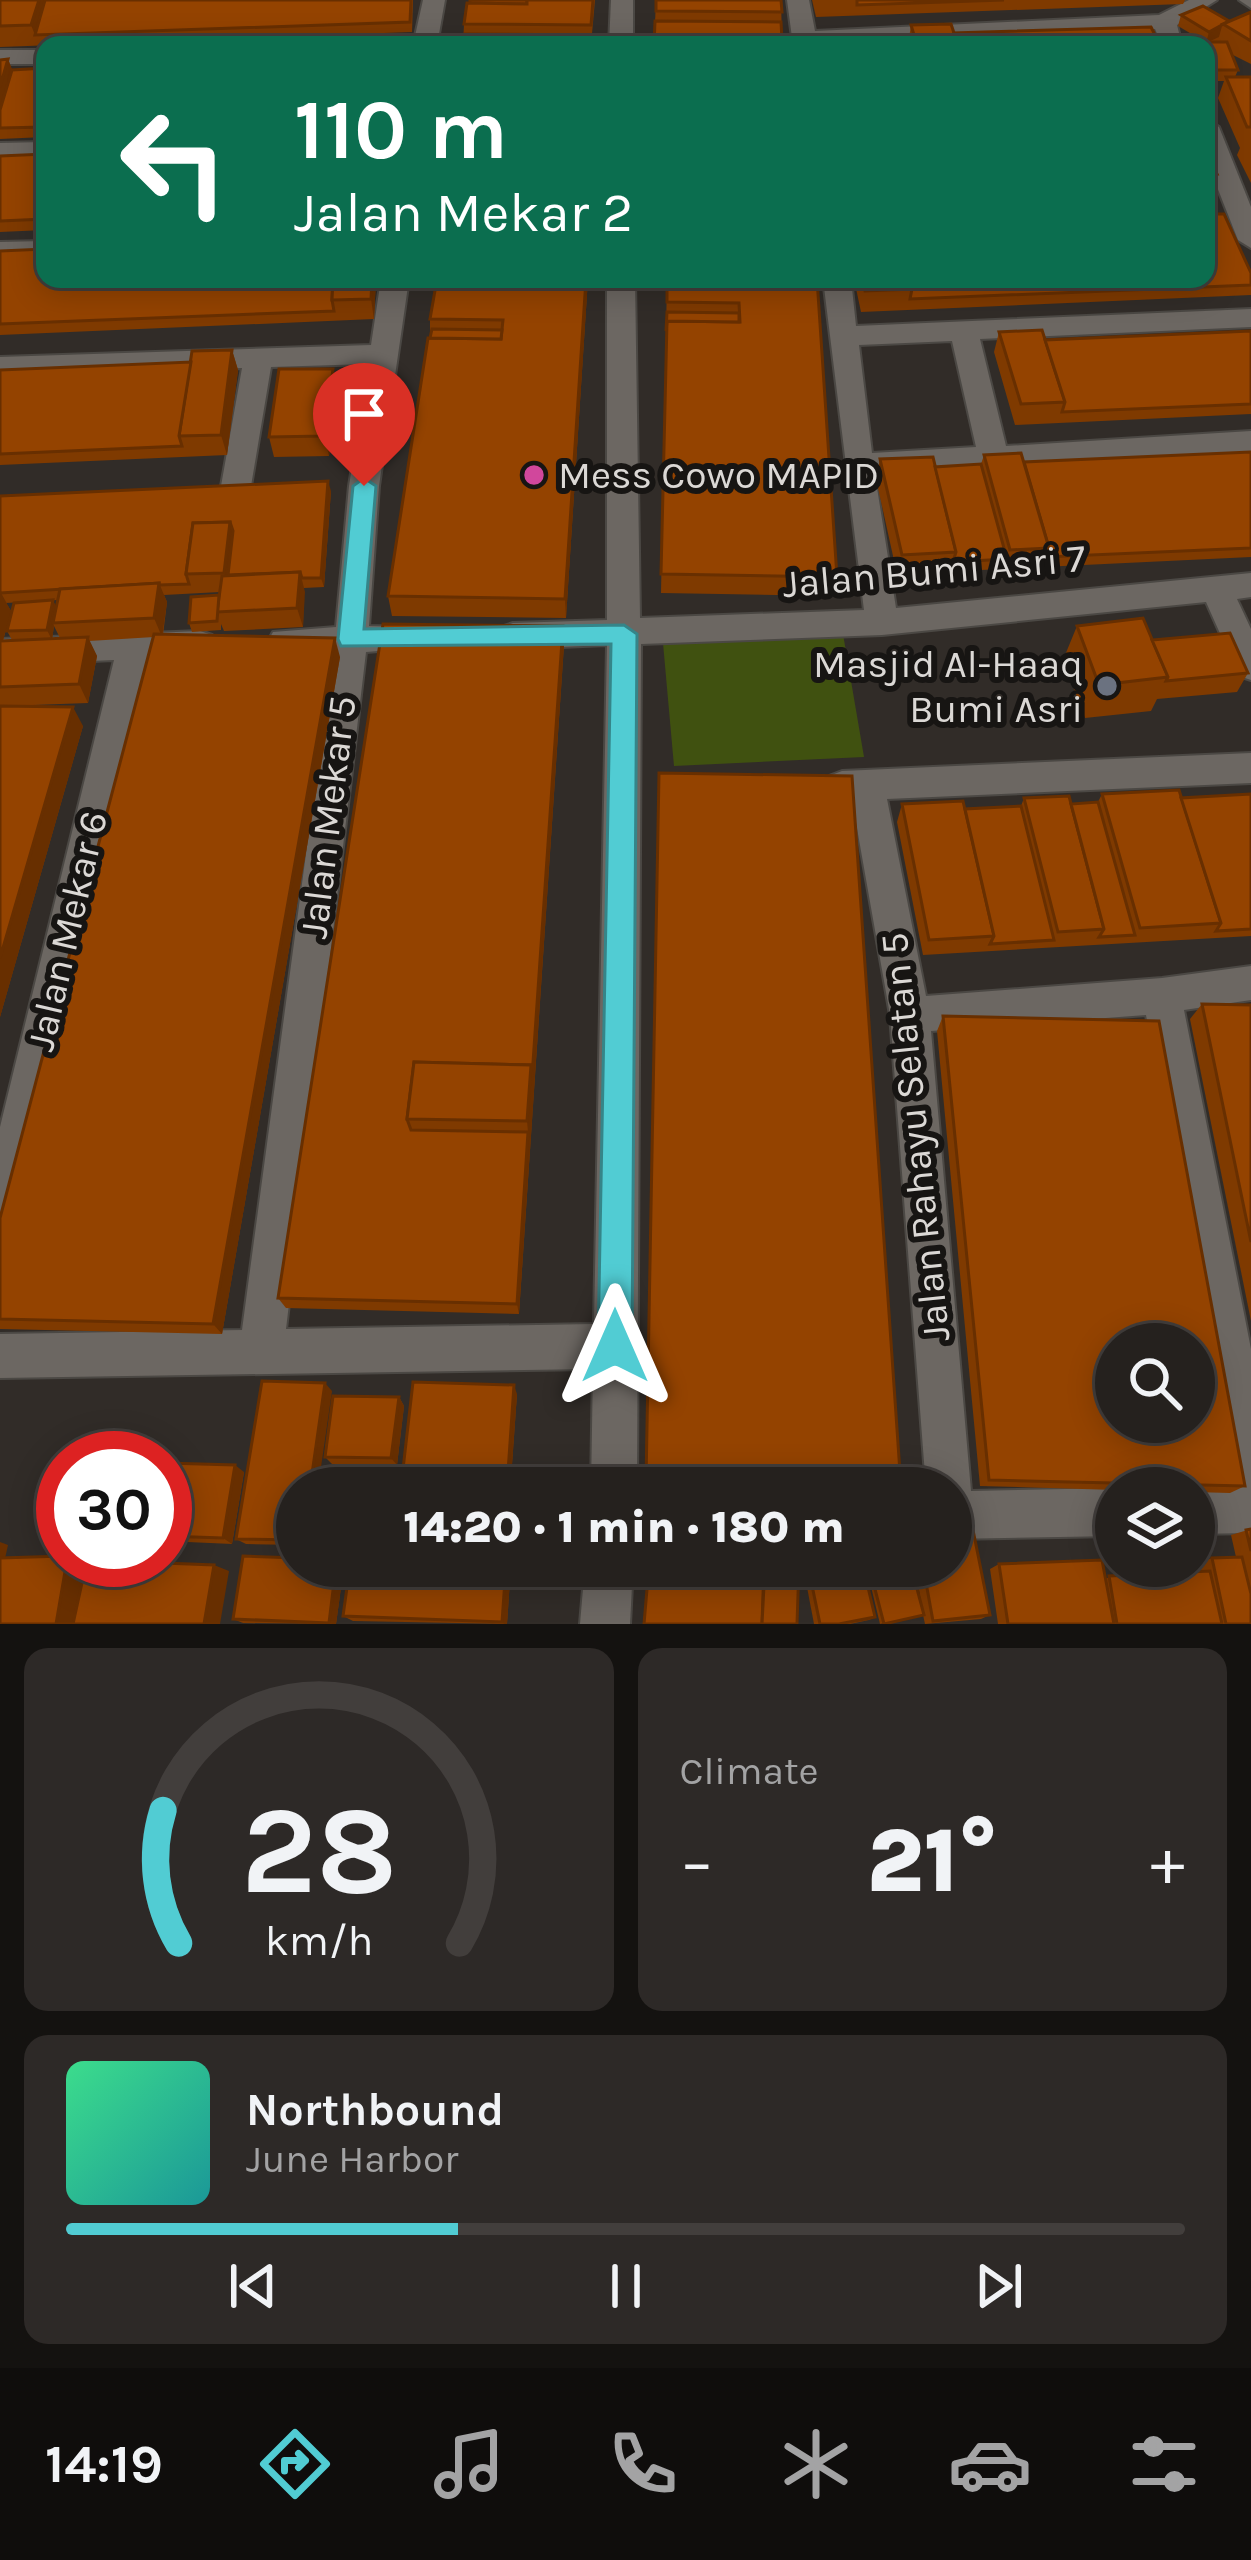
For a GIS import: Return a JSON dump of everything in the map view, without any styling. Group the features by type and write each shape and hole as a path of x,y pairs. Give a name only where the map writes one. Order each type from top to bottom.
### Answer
{"street":[{"path":"427,36 434,0"},
{"path":"621,36 622,0"},
{"path":"797,0 804,36"},
{"path":"1079,36 1169,34 1206,0"},
{"path":"0,58 36,57"},
{"path":"0,151 36,150"},
{"path":"1215,151 1251,240"},
{"path":"1215,207 1236,206"},
{"path":"0,250 36,249"},
{"name":"Jalan Mekar 5","path":"261,1355 350,639 353,486 393,288"},
{"path":"614,1467 624,634 621,288"},
{"path":"838,288 882,622"},
{"path":"845,335 1251,318"},
{"path":"964,333 994,458"},
{"path":"0,367 382,354"},
{"path":"259,358 224,487 278,486"},
{"path":"858,465 1251,442"},
{"name":"Jalan Bumi Asri 7","path":"0,652 882,622 1251,585"},
{"path":"1216,586 1251,667"},
{"name":"Jalan Mekar 6","path":"0,1214 134,647"},
{"path":"801,785 867,787 1251,768"},
{"path":"623,778 668,780"},
{"name":"Jalan Rahayu Selatan 5","path":"867,787 910,1015 947,1467"},
{"path":"910,1015 1162,995 1251,983"},
{"path":"1162,995 1251,1467"},
{"path":"0,1356 615,1346"},
{"path":"1215,1510 1251,1509"},
{"path":"972,1515 1095,1512"},
{"path":"605,1624 608,1587"}],"green space":[{"path":"843,634 864,757 674,766 663,643"}],"building":[{"path":"0,0 39,0 31,25 0,26"},
{"path":"45,0 411,0 410,22 35,35"},
{"path":"527,0 527,4 470,3"},
{"path":"527,0 593,0 591,25 464,24 467,3 527,4"},
{"path":"656,0 781,0 782,12 656,11"},
{"path":"857,0 1004,0 857,5"},
{"path":"1203,6 1229,21 1209,32 1181,15"},
{"path":"1251,12 1251,41 1223,24"},
{"path":"655,21 781,22 782,36 654,36"},
{"path":"951,24 955,36 914,36 911,25"},
{"path":"1151,27 1156,36 955,36"},
{"path":"465,34 591,35 591,36"},
{"path":"1215,42 1227,42 1238,70 1215,70"},
{"path":"8,59 0,87 0,60"},
{"path":"36,69 36,127 0,128 0,110 12,70"},
{"path":"1226,77 1251,77 1251,127 1247,127"},
{"path":"36,154 36,219 0,221 0,156"},
{"path":"1215,214 1224,214 1251,273 1251,285 1215,286"},
{"path":"36,249 36,288 333,288 334,311 0,324 0,251"},
{"path":"333,288 372,288 371,299 332,300"},
{"path":"435,288 585,288 565,599 388,596 428,338 501,339 503,320 430,319"},
{"path":"667,288 818,288 837,577 661,574 667,321 740,322 739,303 667,302"},
{"path":"864,288 912,289 865,291"},
{"path":"912,288 1178,288 910,299"},
{"path":"667,312 739,313 739,322 667,321 666,331"},
{"path":"432,329 502,330 501,339 430,338"},
{"path":"1042,330 1065,402 1021,404 999,332"},
{"path":"1251,331 1251,404 1062,412 1065,402 1045,340"},
{"path":"232,350 221,435 179,436 192,351"},
{"path":"191,362 179,436 182,446 0,454 0,370"},
{"path":"279,369 333,369 324,436 269,437"},
{"path":"1251,452 1251,548 1046,557 1049,548 1024,462"},
{"path":"1021,453 1049,548 1010,550 984,455"},
{"path":"933,457 956,552 902,555 880,459"},
{"path":"981,464 1007,559 953,562 956,552 935,467"},
{"path":"328,481 321,578 302,578 300,572 228,575 230,522 193,523 186,574 189,584 0,593 0,496"},
{"path":"230,522 224,573 186,574 193,523"},
{"path":"300,572 297,608 217,612 222,576"},
{"path":"159,583 154,618 53,623 60,589"},
{"path":"219,595 217,621 189,623 191,597"},
{"path":"53,600 47,630 7,631 14,603"},
{"path":"1143,618 1168,677 1099,685 1077,626"},
{"path":"383,624 563,626 532,1077 531,1065 414,1062 407,1119 411,1130 528,1132 517,1304 278,1298"},
{"path":"1230,633 1248,673 1166,681 1152,640"},
{"path":"154,634 335,638 213,1324 0,1319 0,1218"},
{"path":"88,637 79,684 0,687 0,641"},
{"path":"0,706 73,707 0,958"},
{"path":"659,773 852,776 900,1467 646,1467"},
{"path":"1179,790 1221,923 1140,928 1102,794"},
{"path":"1251,794 1251,929 1216,931 1221,923 1181,798"},
{"path":"1069,796 1104,929 1058,932 1024,798"},
{"path":"963,801 994,936 929,940 902,804"},
{"path":"1098,802 1135,935 1099,937 1104,929 1071,804"},
{"path":"1021,806 1054,940 990,944 994,936 965,809"},
{"path":"1202,1004 1251,1005 1251,1242"},
{"path":"943,1016 1159,1021 1215,1323 1095,1323 1095,1443 1215,1443 1215,1324 1245,1486 1215,1485 1215,1467 1095,1467 1095,1482 989,1480"},
{"path":"414,1062 531,1065 527,1121 407,1119"},
{"path":"262,1381 325,1383 313,1467 276,1467 276,1540 236,1539"},
{"path":"413,1382 514,1385 508,1467 403,1467"},
{"path":"333,1396 399,1397 391,1458 325,1457"},
{"path":"192,1464 235,1465 223,1538 192,1537"},
{"path":"972,1525 990,1615 933,1621 927,1587 972,1587"},
{"path":"243,1556 276,1557 276,1587 333,1587 329,1623 233,1619"},
{"path":"36,1557 36,1587 62,1587 56,1624 0,1624 0,1558"},
{"path":"1242,1557 1251,1594 1251,1624 1226,1624 1215,1558"},
{"path":"1095,1560 1095,1587 1107,1587 1114,1624 1008,1624 999,1564"},
{"path":"192,1564 214,1565 204,1624 73,1624 81,1587 192,1587"},
{"path":"347,1587 504,1587 502,1622 343,1616"},
{"path":"647,1587 763,1587 762,1624 644,1624"},
{"path":"764,1587 798,1587 797,1624 762,1624"},
{"path":"812,1587 868,1587 875,1617 820,1624"},
{"path":"874,1587 917,1587 924,1615 884,1624"},
{"path":"1111,1587 1214,1587 1222,1624 1117,1624"}],"place":[{"name":"Mess Cowo MAPID","path":"534,475"},
{"name":"Masjid Al-Haaq Bumi Asri","path":"1107,686"}],"route":[{"path":"364,486 350,639 624,634 615,1346"}]}
